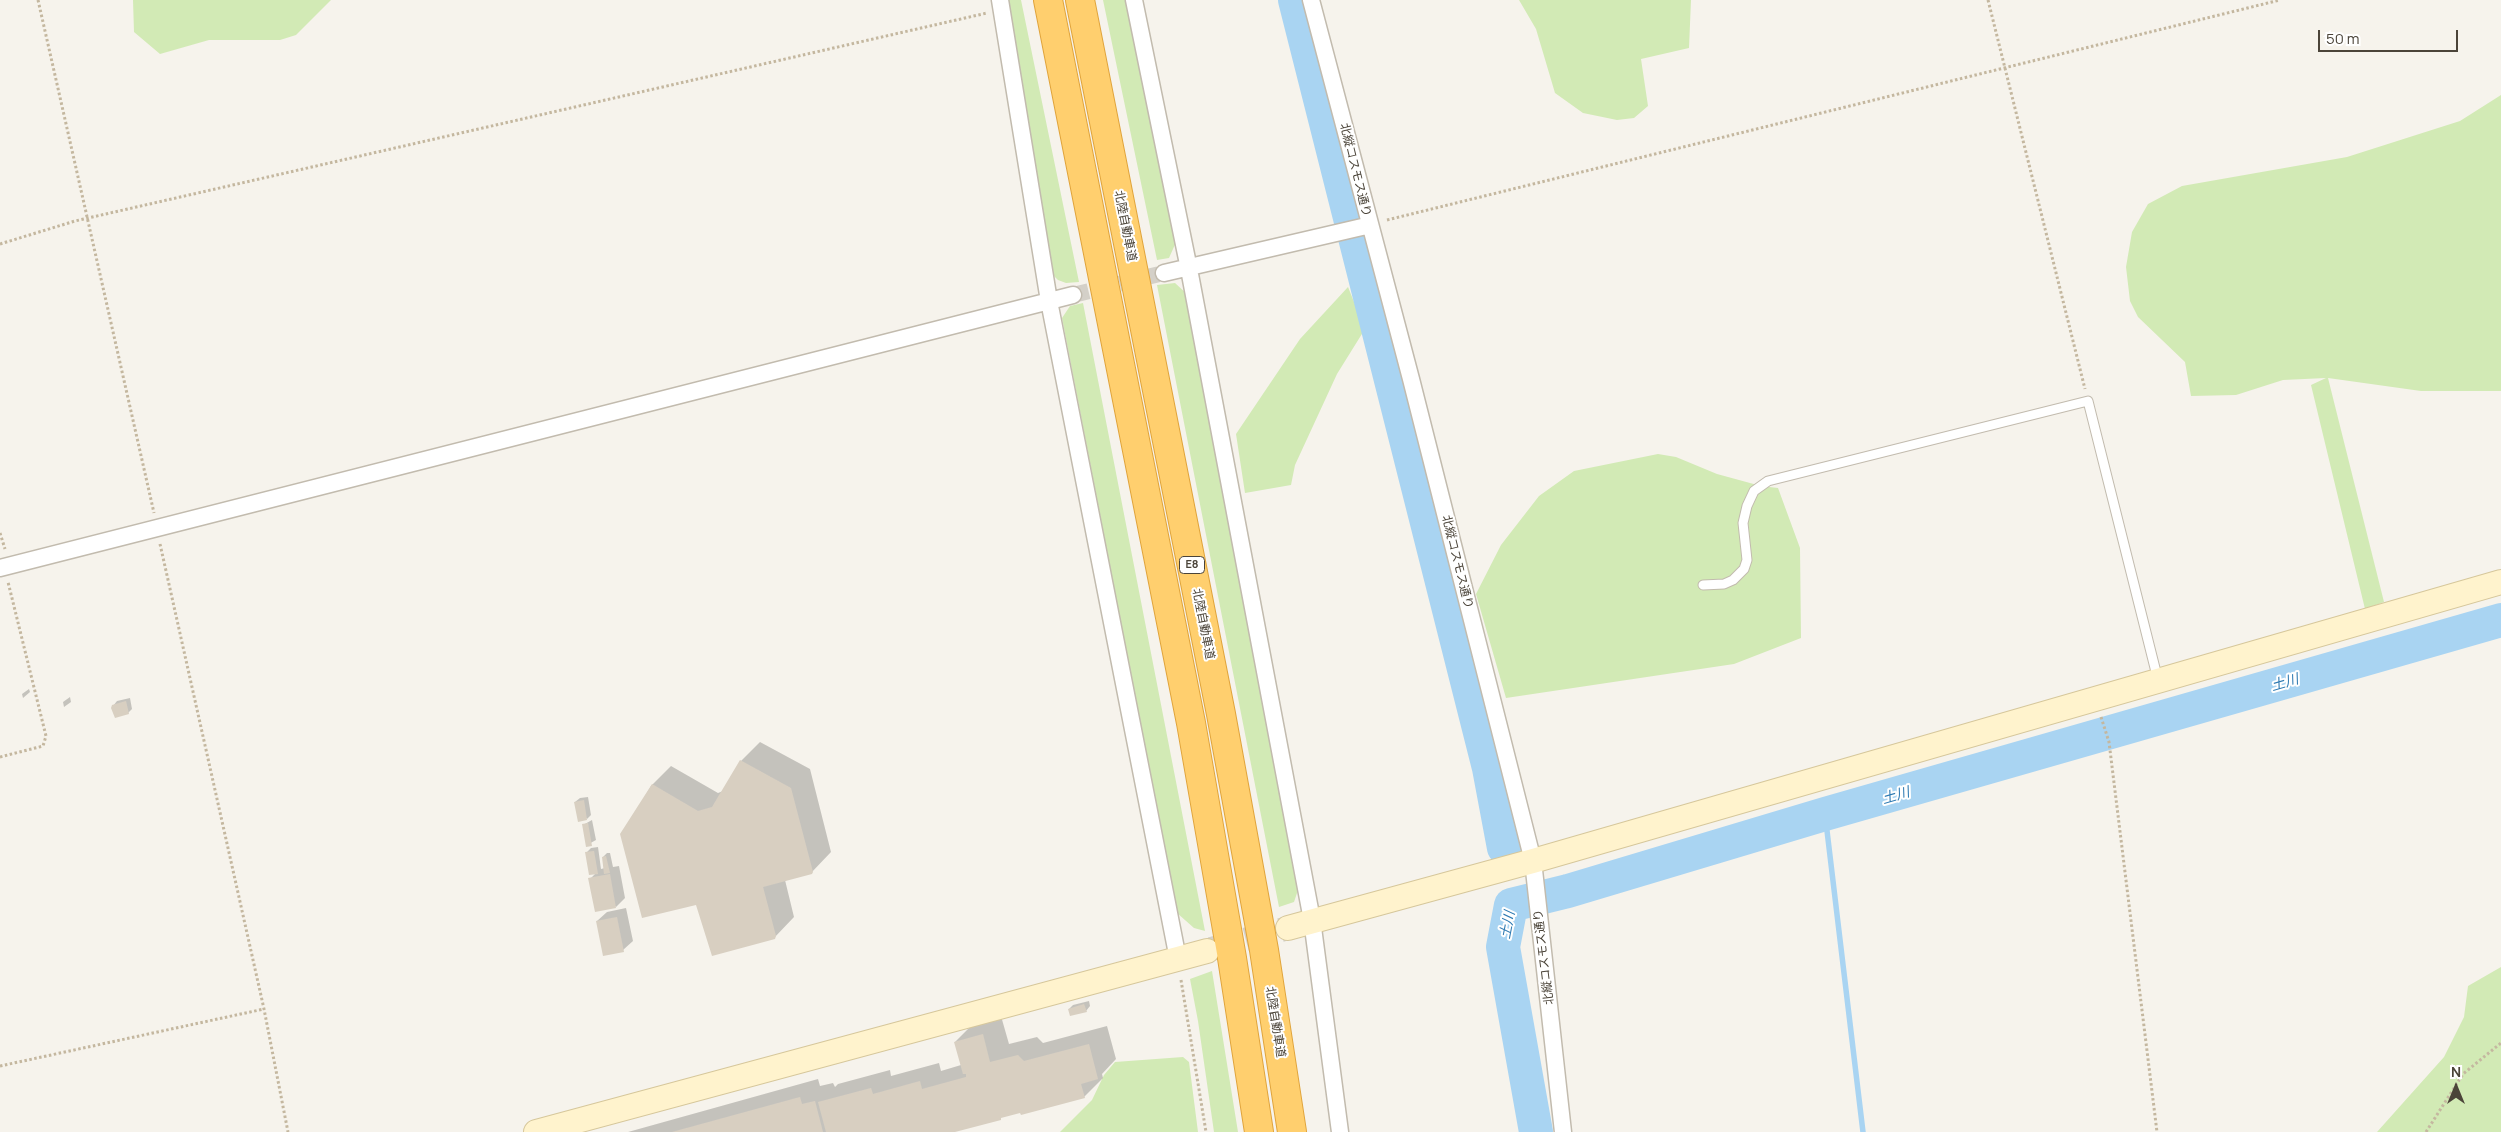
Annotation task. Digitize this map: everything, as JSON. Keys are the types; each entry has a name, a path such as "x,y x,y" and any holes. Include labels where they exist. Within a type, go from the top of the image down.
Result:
{"highway":[{"name":"E8","path":"1048,0 1190,723 1232,958 1259,1132"},
{"name":"北陸自動車道","path":"1080,0 1221,714 1264,950 1292,1132"}],"street":[{"path":"1134,0 1189,269 1312,920 1340,1132"},
{"name":"北縦コスモス通り","path":"1311,0 1359,228 1411,379 1533,866 1564,1132"},
{"path":"1001,5 1049,301 1178,959"},
{"path":"1164,273 1189,269 1359,228"},
{"path":"2,567 1073,295"},
{"path":"1288,928 1312,920 1533,866 2158,680 2501,582"},
{"path":"536,1132 1207,951"}],"lane":[{"path":"1702,585 1724,584 1733,580 1744,569 1747,560 1744,523 1747,506 1754,491 1768,481 2088,401 2158,680"}],"path":[{"path":"38,0 264,1009 288,1132"},
{"path":"1988,0 2088,401"},
{"path":"1359,228 2280,0"},
{"path":"0,244 75,220 87,219 1001,5"},
{"path":"0,757 43,746 46,736 2,567"},
{"path":"2099,708 2109,742 2157,1132"},
{"path":"1178,959 1206,1132"},
{"path":"0,1066 264,1009"},
{"path":"2426,1132 2463,1074 2501,1043"}],"green space":[{"path":"133,0 331,0 296,35 280,40 209,40 160,54 134,32"},
{"path":"994,0 1021,0 1079,282 1066,283 1058,280 1051,273"},
{"path":"1103,0 1126,0 1177,240 1169,258 1157,260"},
{"path":"1519,0 1691,0 1689,48 1641,59 1648,106 1634,118 1617,120 1583,113 1555,93 1536,29"},
{"path":"2501,95 2501,391 2421,391 2328,378 2384,602 2365,609 2311,385 2326,378 2283,380 2236,395 2191,396 2185,362 2138,317 2130,301 2126,267 2132,232 2148,204 2182,186 2347,157 2460,121"},
{"path":"1175,283 1188,295 1301,881 1294,902 1279,907 1157,285"},
{"path":"1348,287 1365,329 1337,374 1295,465 1291,485 1245,493 1236,434 1300,339"},
{"path":"1083,303 1205,931 1194,928 1177,913 1062,318 1070,306"},
{"path":"1658,454 1676,457 1717,474 1761,486 1778,488 1800,548 1801,638 1734,664 1506,698 1476,594 1501,545 1539,496 1574,471"},
{"path":"2501,967 2501,1132 2377,1132 2444,1057 2464,1017 2468,986"},
{"path":"1212,971 1238,1132 1214,1132 1190,979"},
{"path":"1183,1057 1189,1062 1198,1132 1060,1132 1092,1100 1104,1075 1115,1062"}],"building":[{"path":"126,701 129,714 115,718 111,708 112,705"},
{"path":"740,760 791,788 813,872 812,874 763,887 776,936 775,939 712,956 696,905 642,918 620,834 652,784 698,811 712,807"},
{"path":"584,800 587,820 578,822 574,802"},
{"path":"588,823 592,846 586,847 582,824"},
{"path":"594,851 598,874 589,875 585,852"},
{"path":"606,856 610,873 604,874 602,857"},
{"path":"610,874 616,908 595,912 588,878"},
{"path":"617,917 624,952 603,956 596,921"},
{"path":"1084,1004 1087,1012 1070,1016 1068,1009"},
{"path":"983,1034 990,1062 1018,1055 1024,1061 1089,1044 1098,1079 1081,1084 1085,1098 1021,1115 1020,1113 955,1132 826,1132 818,1102 871,1088 873,1094 920,1081 922,1089 966,1077 966,1074 963,1074 954,1042"},
{"path":"800,1097 802,1104 815,1101 823,1132 672,1132"}],"waterway":[{"path":"1295,0 1489,768 1504,848"},
{"name":"土川","path":"1536,1132 1503,947 1511,905 1568,891 1825,814 2501,620"},
{"path":"1825,814 1863,1132"}],"tunnel":[{"path":"1073,295 1164,273"},
{"path":"1211,949 1288,928"}]}
